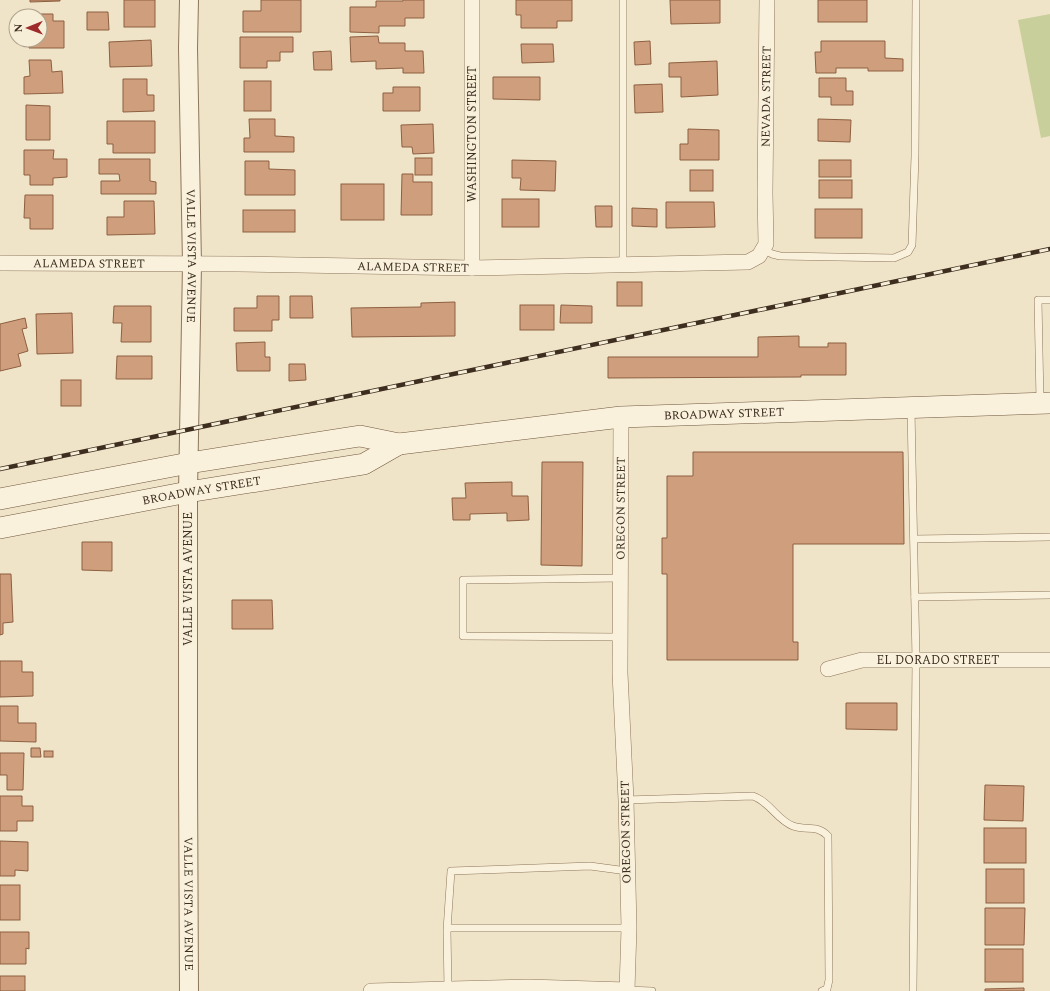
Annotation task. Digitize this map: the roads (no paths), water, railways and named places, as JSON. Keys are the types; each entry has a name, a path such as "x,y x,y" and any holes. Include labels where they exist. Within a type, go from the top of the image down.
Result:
{"main road":[{"name":"BROADWAY STREET","path":"0,499 189,463 360,436 399,444 622,417 1045,404"},
{"name":"BROADWAY STREET","path":"0,528 188,492 364,464 399,444"}],"street":[{"name":"VALLE VISTA AVENUE","path":"188,0 192,264 188,492 189,991"},
{"name":"WASHINGTON STREET","path":"472,0 472,268"},
{"name":"NEVADA STREET","path":"763,249 766,244 765,193 767,0"},
{"name":"ALAMEDA STREET","path":"0,263 472,268 623,264 738,264 753,260 759,256 763,249"},
{"name":"OREGON STREET","path":"622,417 620,673 626,800 629,928 627,990"},
{"name":"EL DORADO STREET","path":"828,669 862,660 1050,660"},
{"path":"371,991 448,989 627,990"}],"lane":[{"path":"623,0 623,264"},
{"path":"763,249 780,256 894,258 908,252 912,246 915,156 916,0"},
{"path":"1045,404 1038,300 1050,300"},
{"path":"911,408 916,660 913,991"},
{"path":"914,539 1050,536"},
{"path":"620,578 463,580 463,636 620,637"},
{"path":"915,597 1050,595"},
{"path":"626,800 753,796 761,799 785,822 793,826 802,828 816,828 823,831 828,836 829,980 827,989 822,991"},
{"path":"448,989 448,928 451,871 590,866 627,871"},
{"path":"448,928 629,928"},
{"path":"627,990 652,991"}],"railway":[{"path":"0,469 1050,249"}]}
